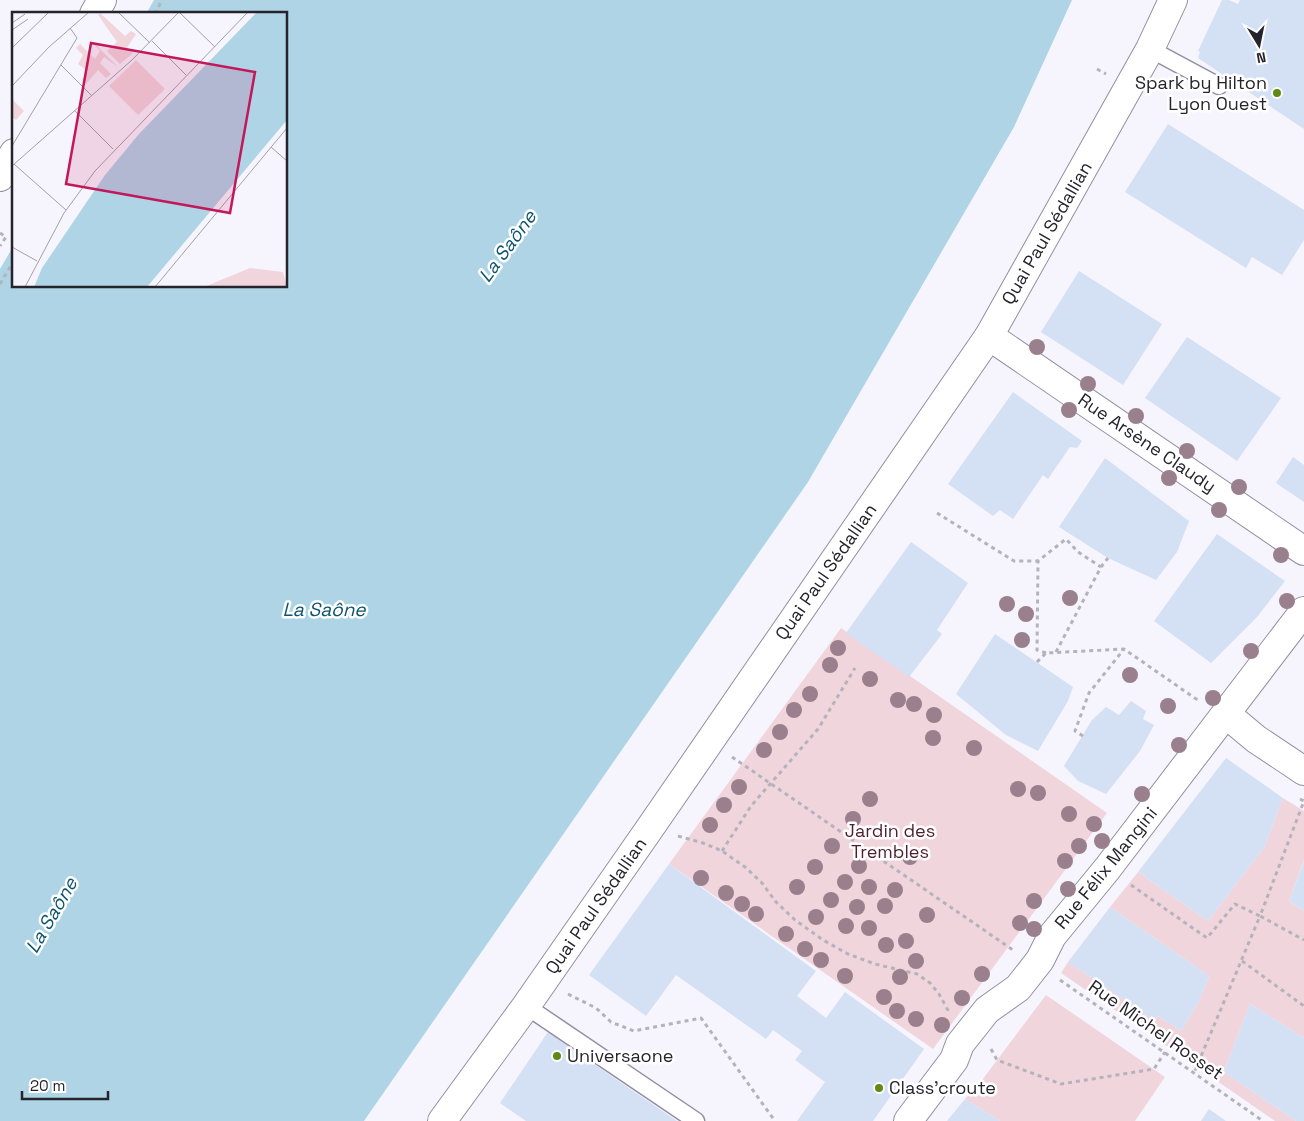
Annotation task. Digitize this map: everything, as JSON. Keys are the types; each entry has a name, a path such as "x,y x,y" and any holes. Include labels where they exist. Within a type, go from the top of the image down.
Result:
{"main road":[{"path":"95,12 102,0"},
{"name":"Quai Paul Sédallian","path":"442,1121 526,1006 710,742 989,336 1150,49 1173,0"},
{"path":"0,177 12,156"},
{"name":"Rue Arsène Claudy","path":"989,336 1304,551"},
{"name":"Rue Félix Mangini","path":"908,1121 954,1060 960,1044 973,1027 987,1010 1018,988 1040,960 1052,936 1107,869 1304,612"},
{"path":"1226,714 1256,738 1300,783"}],"lane":[{"path":"1150,49 1219,86"},
{"path":"526,1006 696,1121"}],"path":[{"path":"156,12 162,0"},
{"path":"0,233 6,237 0,246"},
{"path":"0,284 12,263"},
{"path":"937,513 1014,561 1038,562 1066,539 1078,552 1101,567"},
{"path":"1056,652 1101,567 1108,558"},
{"path":"1038,562 1038,650 1046,653 1124,649 1199,701"},
{"path":"1082,736 1075,731 1089,693 1124,649"},
{"path":"1037,662 1046,653"},
{"path":"722,851 751,806 818,730 855,668"},
{"path":"710,742 1012,950 1020,966 1029,974"},
{"path":"1194,1073 1242,961 1304,801 1300,783"},
{"path":"650,828 703,843 722,851 745,867 762,883 776,902 795,920 823,940 848,954 875,964 917,974 930,983 939,994 948,1012 956,1019 964,1020 982,1035 997,1060 1061,1084 1154,1068 1165,1052"},
{"path":"1107,869 1207,938 1235,904 1304,940"},
{"path":"1242,961 1304,1006"},
{"name":"Rue Michel Rosset","path":"1029,974 1038,981 1059,979 1263,1121"},
{"path":"545,978 572,997 596,1008 611,1022 634,1031 701,1018 775,1121"}],"green space":[{"name":"Jardin des Trembles","path":"841,628 1107,813 933,1049 669,864"},
{"path":"1283,798 1304,811 1304,860 1289,901 1304,911 1304,1038 1250,1004 1224,1072 1296,1121 1275,1121 1061,973 1068,962 1154,1020 1158,1016 1181,1031 1199,1001 1209,976 1110,907 1138,872 1208,921 1265,846"},
{"path":"1046,995 1165,1077 1135,1121 1000,1121 965,1099 982,1080"}],"water":[{"name":"La Saône","path":"154,0 1072,0 1014,127 808,482 364,1121 0,1121 0,269 12,248 12,288 288,288 288,12 147,12"}],"building":[{"name":"Spark by Hilton Lyon Ouest","path":"1222,0 1229,0 1238,4 1240,0 1304,0 1304,129 1198,58 1200,52 1198,51"},
{"path":"1168,124 1304,210 1304,240 1282,275 1252,257 1246,268 1125,192"},
{"path":"1079,271 1162,324 1123,385 1041,332"},
{"path":"1187,337 1281,398 1237,461 1145,398"},
{"path":"1013,392 1082,441 1077,448 1070,447 1048,479 1043,475 1013,519 1000,510 993,516 948,484"},
{"path":"1293,457 1304,465 1304,502 1276,483"},
{"path":"1105,458 1189,521 1177,552 1156,580 1108,558 1059,527"},
{"path":"1217,534 1285,581 1257,617 1211,663 1154,621"},
{"path":"911,542 968,583 937,630 942,634 909,677 846,633"},
{"path":"995,634 1073,687 1068,701 1038,751 1006,735 956,694"},
{"path":"1131,701 1146,711 1143,719 1154,725 1140,751 1106,794 1078,781 1064,766 1092,720 1106,707 1119,715"},
{"path":"1226,758 1283,798 1265,846 1208,921 1138,872"},
{"path":"1304,861 1304,911 1289,901"},
{"path":"669,864 816,971 797,996 826,1018 845,992 924,1049 873,1121 797,1121 825,1082 795,1060 802,1051 773,1030 766,1039 676,975 646,1016 589,975"},
{"path":"1110,907 1209,976 1199,1001 1181,1031 1158,1016 1154,1020 1068,962"},
{"path":"1250,1004 1304,1038 1304,1121 1296,1121 1224,1072"},
{"name":"Universaone","path":"548,1032 677,1121 526,1121 500,1103"},
{"path":"965,1099 1000,1121 947,1121"},
{"path":"1209,1109 1226,1121 1201,1121"}],"place":[{"name":"Spark by Hilton Lyon Ouest","path":"1277,93"},
{"name":"Universaone","path":"557,1056"},
{"name":"Class'croute","path":"879,1088"}]}
